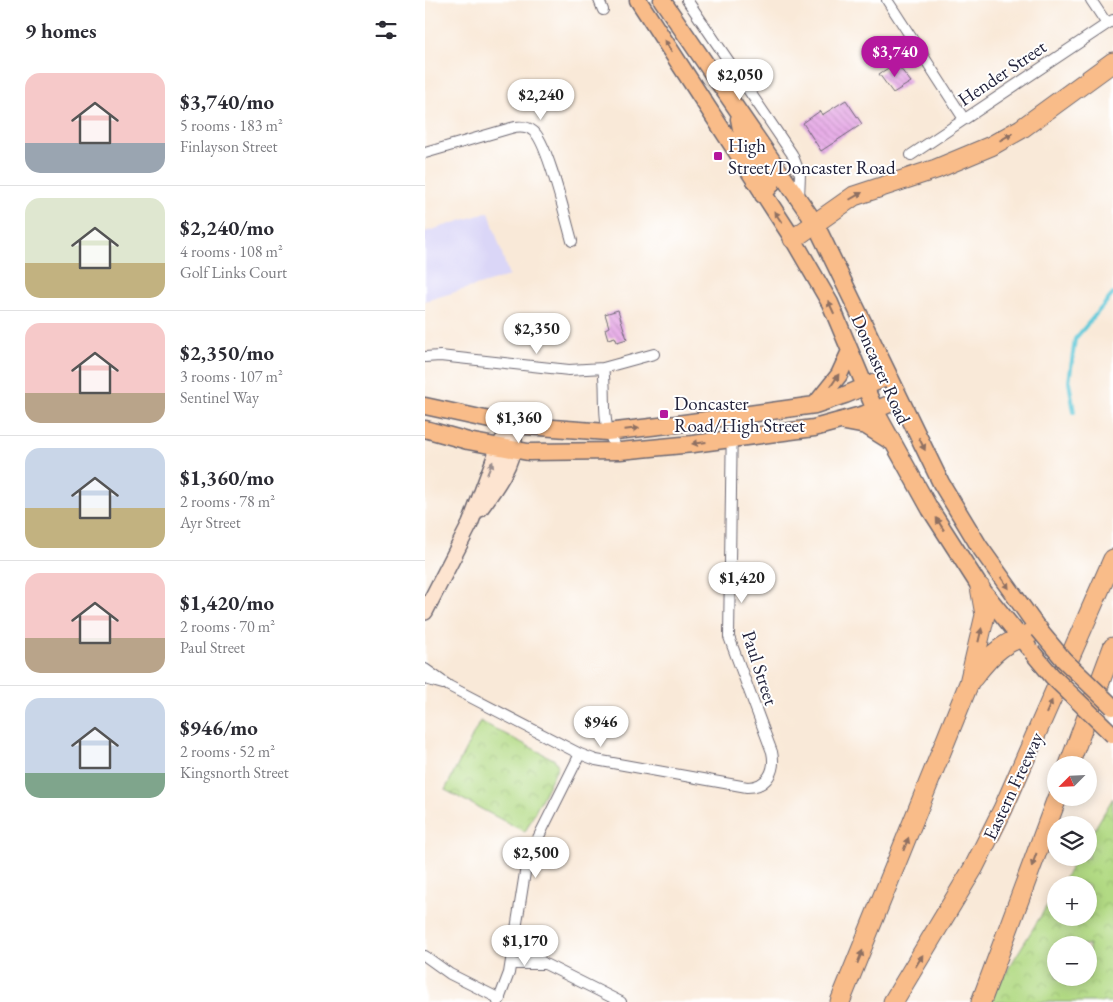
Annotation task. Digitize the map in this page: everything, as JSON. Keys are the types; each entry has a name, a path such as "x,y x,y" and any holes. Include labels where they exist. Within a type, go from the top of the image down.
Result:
{"highway":[{"path":"793,239 854,196 936,169 991,146 1021,129 1113,62"},
{"name":"Eastern Freeway","path":"893,1002 974,867 1003,809 1113,559"},
{"path":"840,1002 881,907 969,682 985,615 980,587"},
{"path":"969,682 990,655 1010,641 1039,630"},
{"path":"1072,756 1113,647"},
{"path":"981,1002 1054,806"}],"main road":[{"name":"Doncaster Road","path":"639,0 793,239 830,303 875,410 892,442 930,508 980,587 1052,676 1113,735"},
{"name":"Doncaster Road","path":"662,0 737,112 815,223 899,400 941,483 979,546 1039,630 1064,660 1113,707"},
{"path":"737,112 744,144 771,185 763,195"},
{"path":"815,405 839,375 851,352"},
{"path":"425,406 513,425 607,432 815,405 888,377"},
{"path":"425,430 506,448 556,453 620,451 814,428 841,422 899,400"},
{"path":"841,422 866,426 892,442"}],"street":[{"path":"687,0 792,154 800,174 799,200"},
{"path":"887,0 964,119"},
{"path":"1091,0 1110,22"},
{"name":"Hender Street","path":"911,155 1110,22"},
{"path":"425,153 511,128 523,127 533,131 543,146 572,240"},
{"path":"425,357 441,356 569,370 603,368 654,354"},
{"path":"603,368 607,432 612,443 620,451"},
{"name":"Paul Street","path":"580,754 613,763 747,787 762,784 769,776 773,765 771,752 729,637 732,417"},
{"path":"426,611 506,448 513,425"},
{"path":"425,669 449,686 580,754 527,860 511,964 499,1001 450,974 425,956"},
{"path":"425,678 449,686"},
{"path":"513,952 533,956 545,964 621,1002"},
{"path":"511,964 545,964"}],"shaded area":[{"path":"489,212 509,276 425,301 425,232"}],"green space":[{"path":"480,721 555,760 558,766 525,832 445,790"},
{"path":"1113,798 1113,1002 988,1002 1047,906 1047,926 1097,926 1097,876 1066,876 1072,866 1097,866 1097,825"}],"building":[{"path":"896,63 911,82 893,93 879,74"},
{"path":"846,100 862,124 821,151 803,123 820,111 822,115"},
{"path":"618,310 627,339 617,342 615,337 608,339 605,329 609,327 605,314"}],"waterway":[{"path":"1074,412 1069,382 1075,339 1113,294"}],"place":[{"name":"High Street/Doncaster Road","path":"718,156"},
{"name":"Doncaster Road/High Street","path":"664,414"}]}
